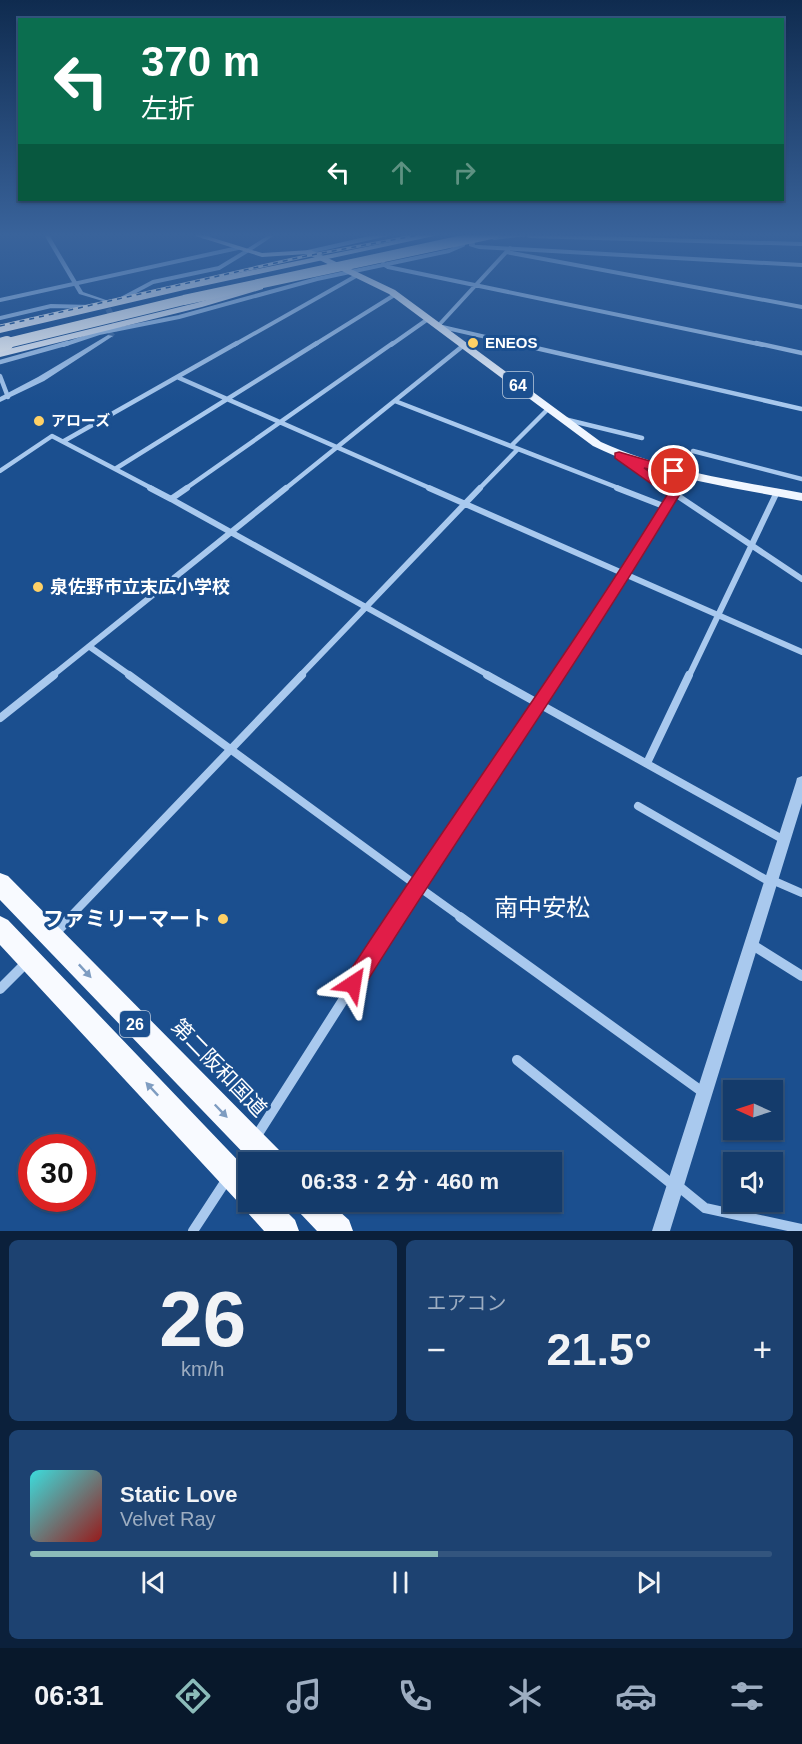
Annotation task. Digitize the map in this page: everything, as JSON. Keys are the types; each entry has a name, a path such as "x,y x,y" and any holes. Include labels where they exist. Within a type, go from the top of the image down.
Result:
{"highway":[{"path":"1,342 196,290"},
{"path":"1,342 234,290"},
{"path":"1,342 239,290"},
{"name":"第二阪和国道","path":"0,884 261,1152"},
{"name":"26","path":"0,928 238,1181"},
{"path":"266,1212 284,1231"},
{"path":"319,1212 338,1231"}],"main road":[{"name":"64","path":"388,290 597,444 619,456 653,467 802,497"}],"street":[{"path":"0,300 45,290"},
{"path":"80,290 84,296 104,301"},
{"path":"0,318 51,306 86,308 116,301 138,290"},
{"path":"244,300 274,290"},
{"path":"0,362 99,333 179,317 279,290"},
{"path":"64,441 177,377 318,290"},
{"path":"171,499 280,422 433,322 468,290"},
{"path":"500,290 802,353"},
{"path":"717,290 802,307"},
{"path":"115,469 396,294"},
{"path":"433,322 802,409"},
{"path":"0,376 4,399 110,336"},
{"path":"0,718 464,345"},
{"path":"177,377 802,652"},
{"path":"395,400 666,507"},
{"path":"511,446 549,408"},
{"path":"563,418 642,438"},
{"path":"0,471 52,436 64,441 784,840"},
{"path":"52,936 518,449"},
{"path":"693,451 802,479"},
{"path":"619,456 802,579"},
{"path":"647,763 777,492"},
{"path":"252,1143 416,885 625,574 674,494"},
{"path":"90,647 704,1093"},
{"path":"661,1231 802,782"},
{"path":"638,806 771,881 802,893"},
{"path":"751,944 802,976"},
{"path":"0,989 29,959"},
{"path":"517,1060 705,1208 802,1229"},
{"path":"193,1231 231,1174"}],"tunnel":[{"path":"104,301 117,326 110,336"}],"railway":[{"path":"0,326 155,290"}],"place":[{"name":"ENEOS","path":"473,343"},
{"name":"アローズ","path":"39,421"},
{"name":"泉佐野市立末広小学校","path":"38,587"},
{"name":"ファミリーマート","path":"223,919"}],"district":[{"name":"南中安松","path":"542,908"}],"route":[{"path":"353,984 416,885 625,574 674,494 619,456 641,464 674,471"}]}
